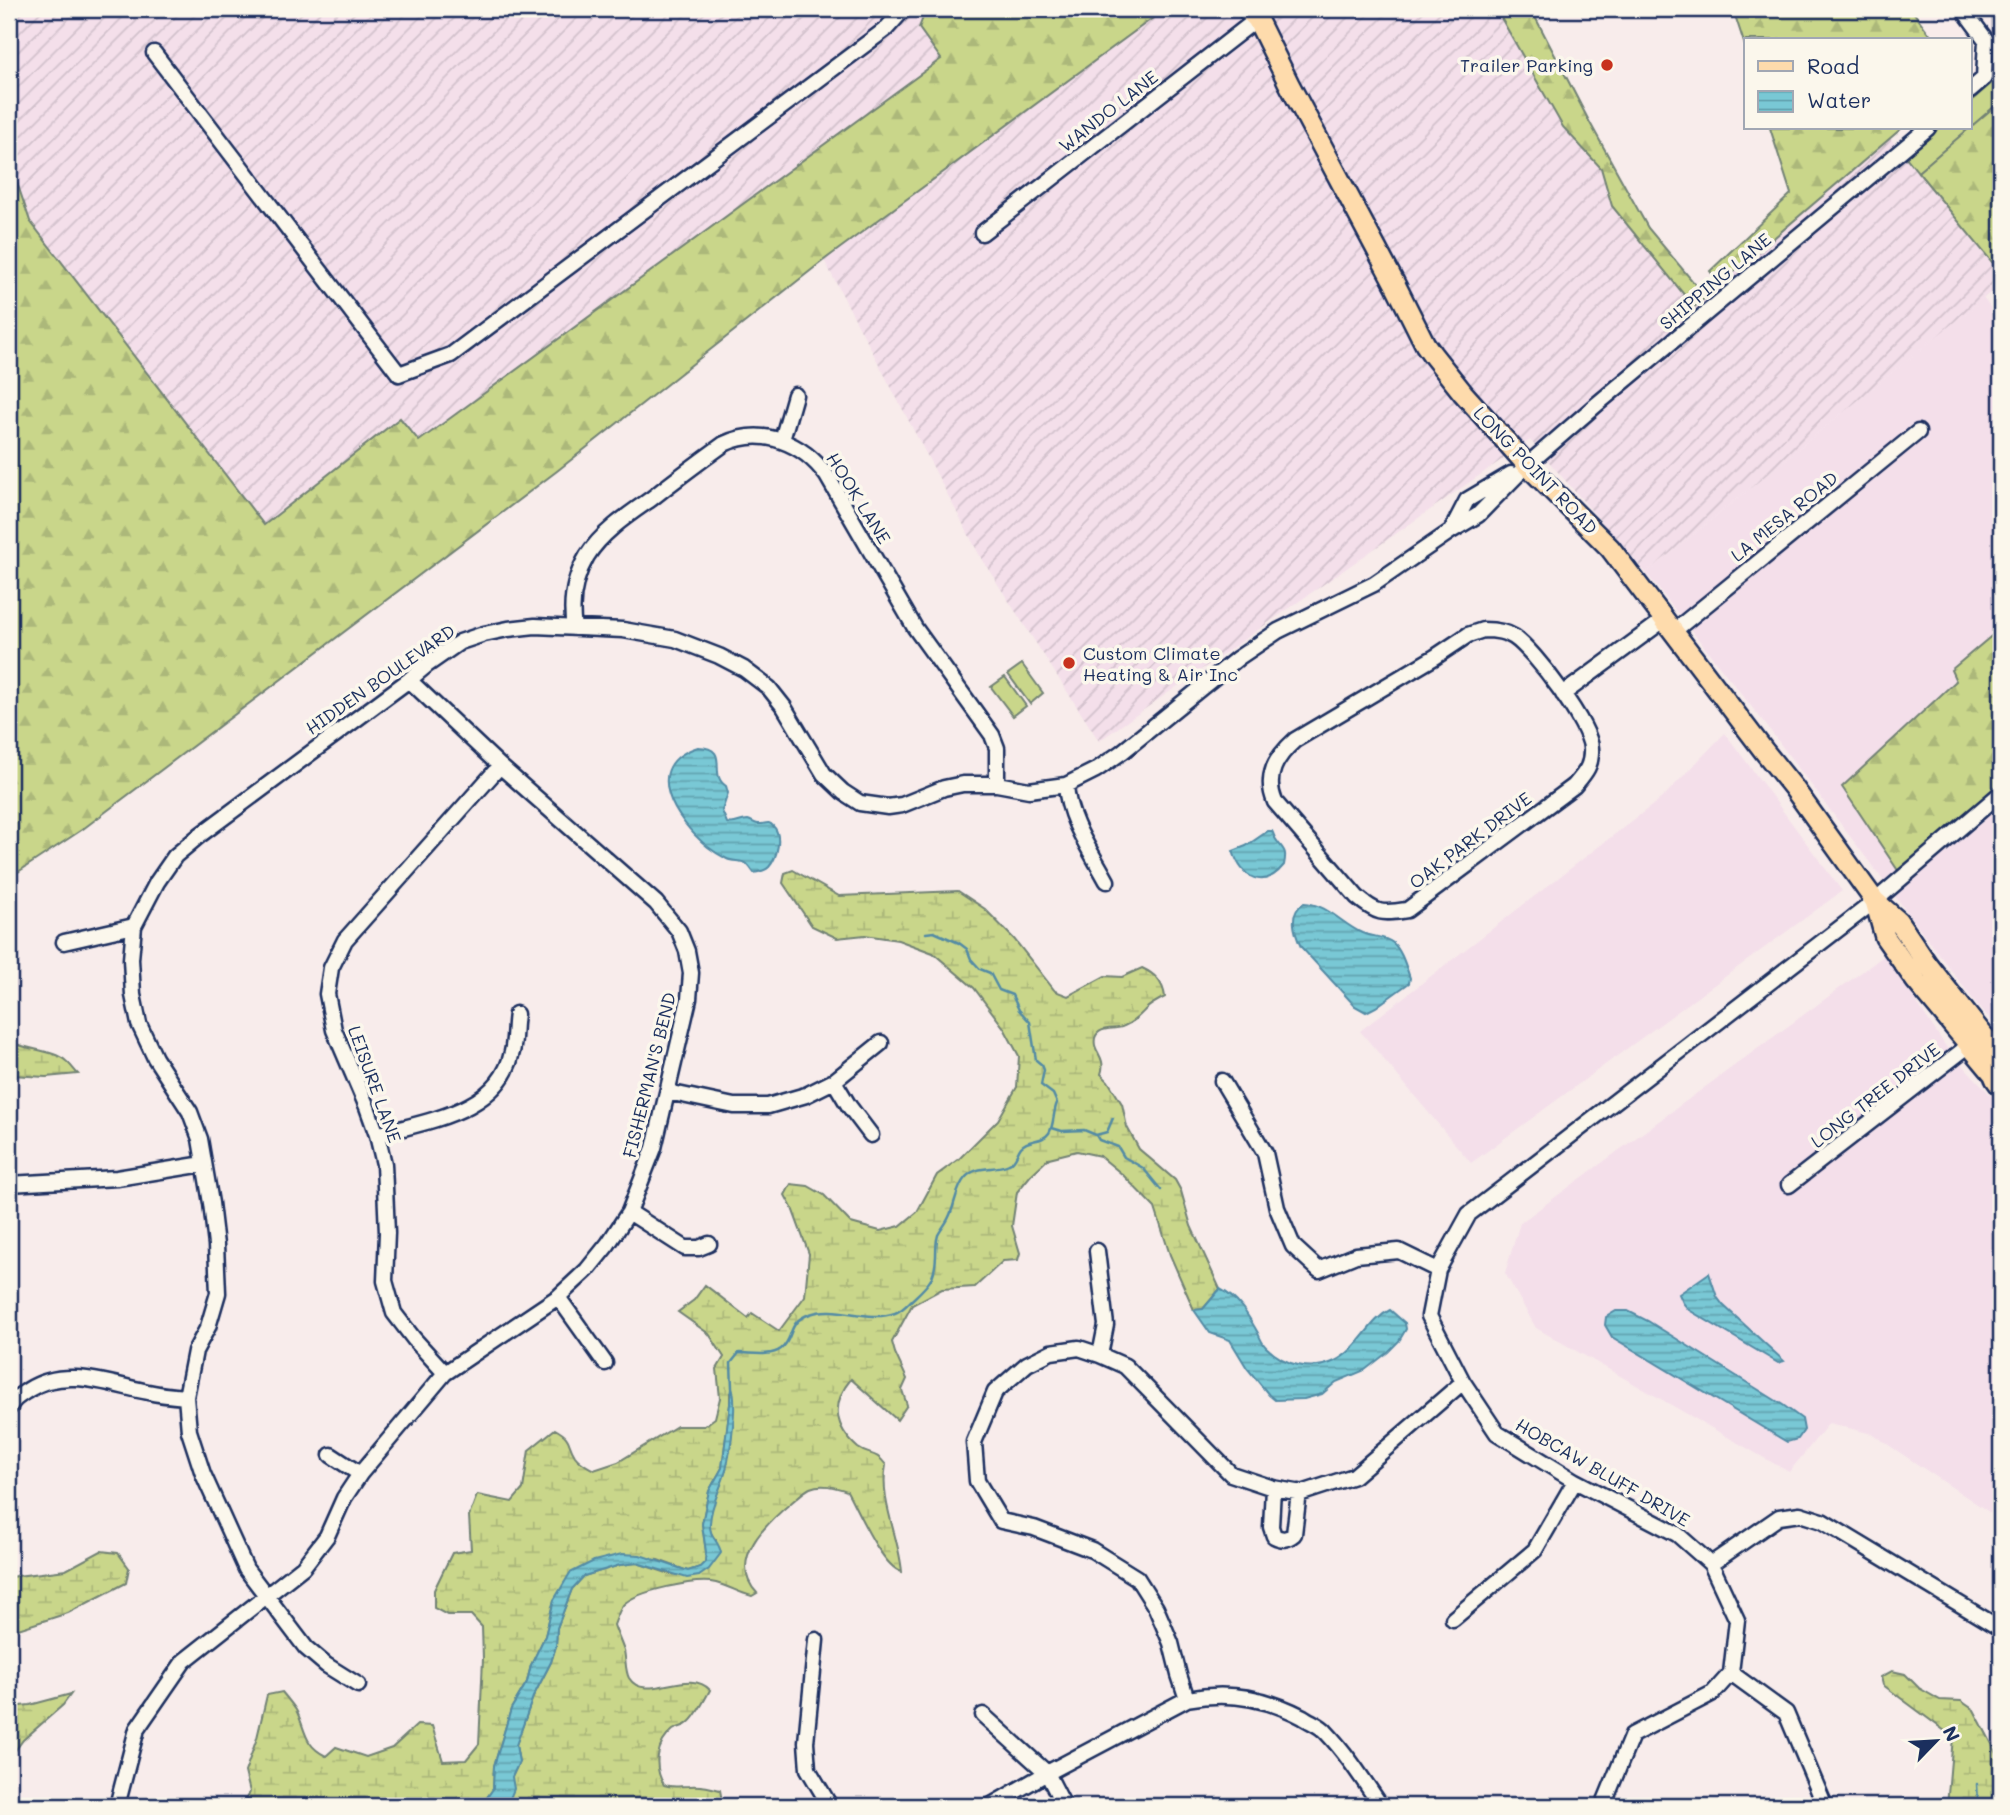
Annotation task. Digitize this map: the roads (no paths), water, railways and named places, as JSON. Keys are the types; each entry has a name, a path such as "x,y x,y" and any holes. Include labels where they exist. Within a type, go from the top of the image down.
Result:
{"main road":[{"name":"LONG POINT ROAD","path":"1252,14 1425,344 1463,393 1527,465 1610,548 1793,787 1875,901 1885,937 1916,981 1976,1040 2001,1054"},
{"name":"LONG POINT ROAD","path":"1976,1040 2000,1082"}],"street":[{"path":"154,52 399,374 451,355 876,37 904,9"},
{"path":"1963,9 1986,40 1983,78 1972,88"},
{"name":"WANDO LANE","path":"982,233 1252,14"},
{"name":"SHIPPING LANE","path":"1527,465 1926,130"},
{"path":"782,440 795,395"},
{"name":"LA MESA ROAD","path":"1563,694 1669,625 1918,432"},
{"name":"HOOK LANE","path":"574,628 571,610 573,591 580,572 591,551 611,529 724,444 752,438 782,440 802,450 817,462 827,476 915,628 992,735 997,748 997,784"},
{"name":"HIDDEN BOULEVARD","path":"358,1685 306,1648 246,1569 202,1474 189,1431 186,1397 195,1351 208,1327 218,1293 216,1245 200,1139 190,1112 155,1058 139,1024 133,995 131,960 134,926 157,882 175,856 211,826 460,642 484,634 535,626 624,630 675,639 744,669 769,688 784,707 824,774 860,803 888,807 902,805 944,788 963,784 997,784 1029,790 1066,785 1096,770 1122,752 1238,658 1278,631 1374,584 1451,531 1467,500 1527,465"},
{"name":"OAK PARK DRIVE","path":"1483,630 1500,630 1515,637 1528,649 1563,694 1584,724 1589,739 1591,746 1588,770 1574,786 1407,910 1389,913 1371,909 1342,880 1272,796 1270,783 1273,766 1282,751 1295,740 1468,635 1483,630"},
{"name":"FISHERMAN'S BEND","path":"117,1806 137,1729 184,1661 303,1567 327,1536 344,1498 360,1474 446,1373 558,1297 587,1270 629,1212 654,1148 689,999 691,973 679,930 656,903 500,766 409,680"},
{"name":"LEISURE LANE","path":"446,1373 394,1313 385,1281 387,1233 384,1164 377,1135 334,1030 327,994 331,968 345,940 500,766"},
{"path":"1066,785 1072,816 1107,881"},
{"name":"HOBCAW BLUFF DRIVE","path":"1731,1673 1737,1620 1711,1564 1677,1534 1575,1481 1497,1433 1462,1382 1429,1316 1437,1270 1469,1214 1875,901 2001,793"},
{"path":"64,942 134,926"},
{"path":"377,1135 450,1115 484,1097 500,1079 512,1054 516,1014"},
{"name":"LONG TREE DRIVE","path":"1790,1185 1976,1040"},
{"path":"668,1092 734,1106 768,1106 806,1095 834,1082 881,1043"},
{"path":"1222,1081 1265,1153 1277,1208 1293,1246 1319,1270 1356,1255 1399,1251 1437,1270"},
{"path":"834,1082 871,1135"},
{"path":"9,1184 117,1178 204,1164"},
{"path":"629,1212 685,1248 699,1248 709,1244"},
{"path":"1097,1251 1106,1325 1100,1355"},
{"path":"558,1297 605,1363"},
{"path":"1187,1699 1171,1643 1156,1608 1137,1578 1092,1550 1034,1528 1002,1521 977,1481 974,1442 995,1391 1027,1364 1051,1352 1079,1348 1125,1366 1231,1474 1273,1488 1299,1492 1354,1476 1462,1382"},
{"path":"9,1408 13,1400 48,1379 73,1377 113,1383 149,1393 186,1397"},
{"path":"331,1455 360,1474"},
{"path":"1453,1619 1535,1550 1575,1481"},
{"path":"1273,1488 1271,1527 1273,1536 1281,1540 1294,1534 1299,1492"},
{"path":"1711,1564 1780,1517 1800,1514 1822,1521 2001,1629"},
{"path":"816,1640 806,1742 808,1769 830,1806"},
{"path":"1603,1806 1632,1735 1713,1693 1731,1673 1786,1713 1825,1806"},
{"path":"990,1806 1187,1699 1204,1696 1263,1700 1289,1709 1324,1729 1381,1806"},
{"path":"984,1714 1047,1773 1064,1806"}],"water":[{"path":"698,747 708,748 717,757 718,775 728,793 722,811 727,823 748,820 757,824 770,823 776,830 776,852 772,863 766,869 754,873 745,863 729,860 715,852 696,836 675,809 667,780 670,767 680,756"},
{"path":"1272,831 1284,851 1284,865 1268,878 1254,878 1242,868 1233,851 1246,846"},
{"path":"1304,903 1320,907 1362,933 1393,943 1403,959 1410,978 1409,983 1366,1012 1355,1006 1301,947 1294,917"},
{"path":"1709,1273 1717,1297 1723,1305 1784,1361 1778,1363 1689,1310 1683,1303 1679,1294"},
{"path":"1220,1289 1242,1308 1273,1354 1299,1365 1317,1366 1344,1356 1376,1321 1390,1310 1405,1323 1406,1329 1388,1352 1365,1370 1336,1382 1322,1394 1304,1399 1275,1400 1247,1368 1230,1340 1210,1333 1194,1310 1203,1309"},
{"path":"1616,1311 1628,1311 1648,1321 1783,1405 1802,1419 1804,1430 1798,1439 1787,1442 1612,1337 1605,1325 1606,1317"},
{"path":"732,1388 734,1416 729,1453 710,1523 711,1532 721,1553 709,1569 699,1576 687,1578 637,1563 620,1565 584,1576 572,1589 557,1628 556,1646 551,1662 533,1697 516,1745 519,1762 512,1777 514,1789 509,1801 504,1806 481,1806 493,1789 494,1766 511,1709 527,1682 531,1665 545,1636 554,1600 570,1573 594,1561 622,1554 640,1555 688,1571 705,1562 702,1524 709,1491 722,1468"}],"waterway":[{"path":"732,1388 731,1363 739,1353 766,1354 781,1349 802,1317 820,1311 884,1316 903,1308 931,1280 938,1235 949,1217 965,1178 981,1169 1009,1164 1024,1144 1043,1138 1051,1130 1057,1103 1053,1094 1041,1085 1044,1070 1036,1060 1030,1022 1019,1010 1012,995 999,990 990,973 980,969 967,949 934,932 926,933"},
{"path":"1096,1135 1107,1132 1113,1118"},
{"path":"1052,1128 1062,1131 1084,1130 1096,1135 1099,1140 1118,1147 1124,1157 1143,1168 1161,1190"},
{"path":"1975,1806 1978,1801 1977,1784"}],"place":[{"name":"Trailer Parking","path":"1607,65"},
{"name":"Custom Climate Heating & Air Inc","path":"1069,663"}]}
